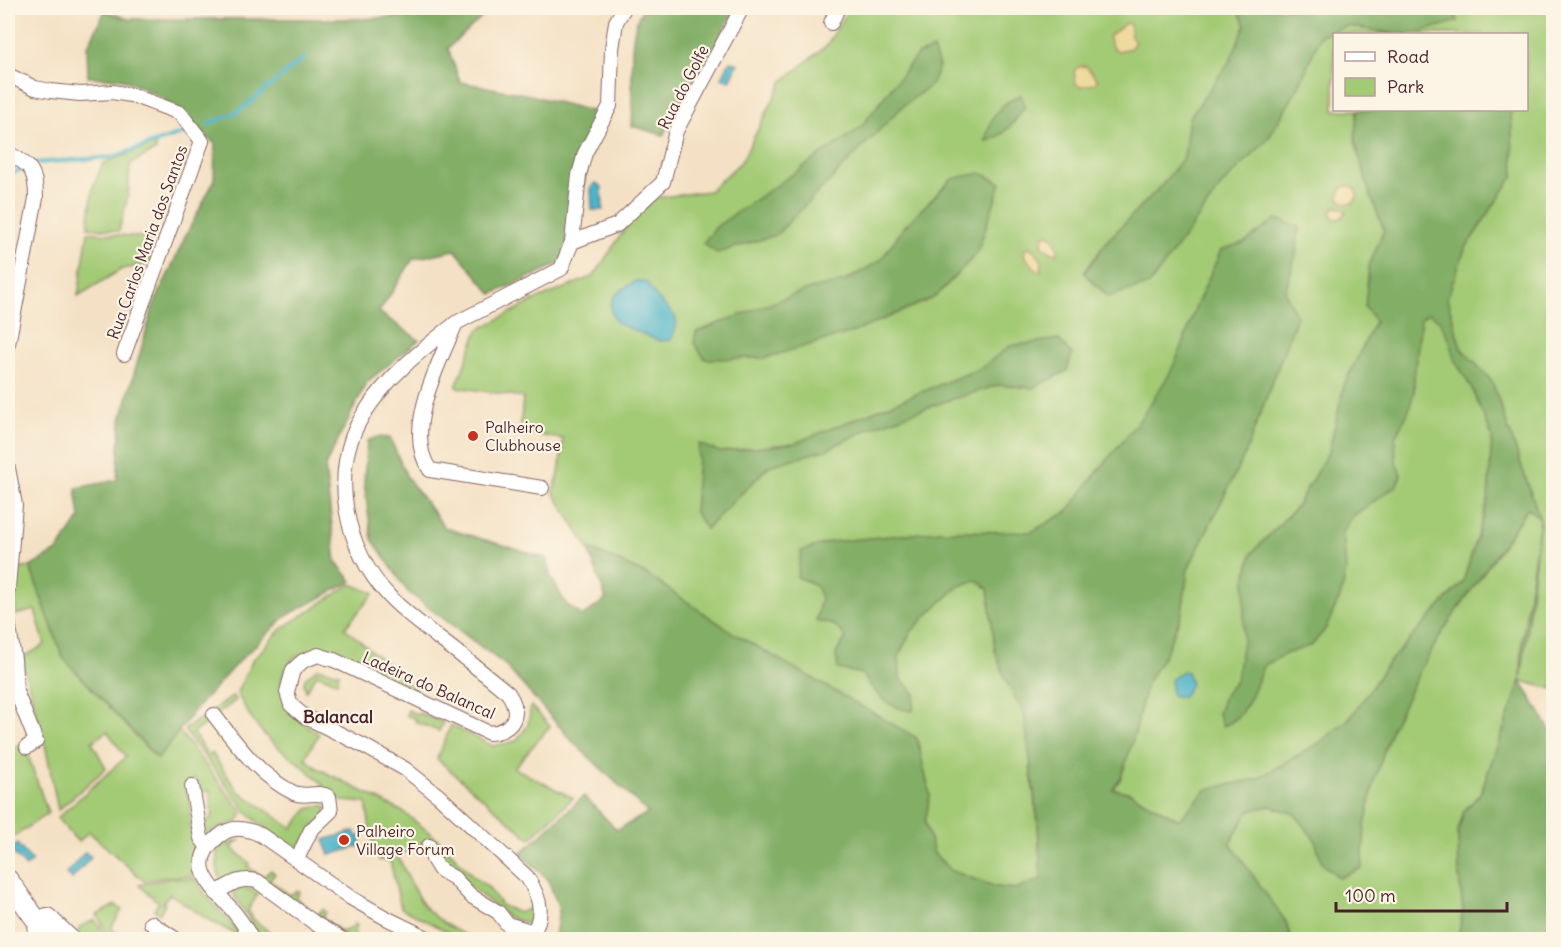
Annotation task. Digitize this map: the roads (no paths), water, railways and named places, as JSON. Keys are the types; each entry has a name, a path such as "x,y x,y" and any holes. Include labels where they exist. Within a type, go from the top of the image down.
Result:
{"main road":[{"path":"8,880 24,900 70,939"},
{"path":"24,900 36,930 53,939"}],"street":[{"path":"542,488 430,470 424,462 420,437 423,408 456,323 561,269 572,242 579,176 585,153 610,106 616,22 624,8"},
{"name":"Rua do Golfe","path":"572,242 617,225 663,182 676,131 742,8"},
{"path":"831,23 838,8"},
{"name":"Rua Carlos Maria dos Santos","path":"8,75 35,88 51,91 80,94 112,92 131,95 180,113 202,141 123,354"},
{"path":"8,153 29,166 36,183 36,198 8,344"},
{"name":"Ladeira do Balancal","path":"456,323 408,361 361,417 348,457 345,496 347,517 361,557 383,589 418,621 508,693 514,702 516,712 512,723 506,729 489,733 334,660 318,656 303,661 293,670 287,692 291,705 304,716 364,746 405,770 440,797 513,863 527,877 539,898 540,911 532,936"},
{"path":"8,468 15,505 8,588"},
{"path":"8,621 16,691 36,741 27,747"},
{"path":"214,715 249,760 266,775 301,796 323,793 329,797 330,811 311,830 297,859"},
{"path":"192,786 201,838 207,846"},
{"path":"252,939 237,915 216,893 202,872 207,846 221,834 234,828 246,828 261,835 351,898 386,918 432,939"},
{"path":"429,846 439,869 454,878 471,896 498,912 507,924 532,936"},
{"path":"216,893 232,883 245,879 257,881 316,924 343,939"},
{"path":"151,922 177,939"}],"water":[{"path":"730,61 738,64 730,81 722,78"},
{"path":"596,183 602,187 603,210 592,210 591,187"},
{"path":"636,281 645,281 657,298 673,313 676,326 671,340 659,341 617,323 612,315 611,303 614,298"},
{"path":"1182,671 1187,672 1191,684 1183,697 1176,697 1171,694 1171,680"},
{"path":"355,831 356,835 361,837 360,846 330,855 324,840"},
{"path":"17,844 32,861 26,867 10,850"},
{"path":"85,852 91,857 72,879 66,874"}],"waterway":[{"path":"208,124 238,112 305,57"},
{"path":"35,163 112,157 184,133"},
{"path":"8,175 23,169"}],"place":[{"name":"Palheiro Clubhouse","path":"473,436"},
{"name":"Palheiro Village Forum","path":"344,840"}],"district":[{"name":"Balancal","path":"338,717"}]}
